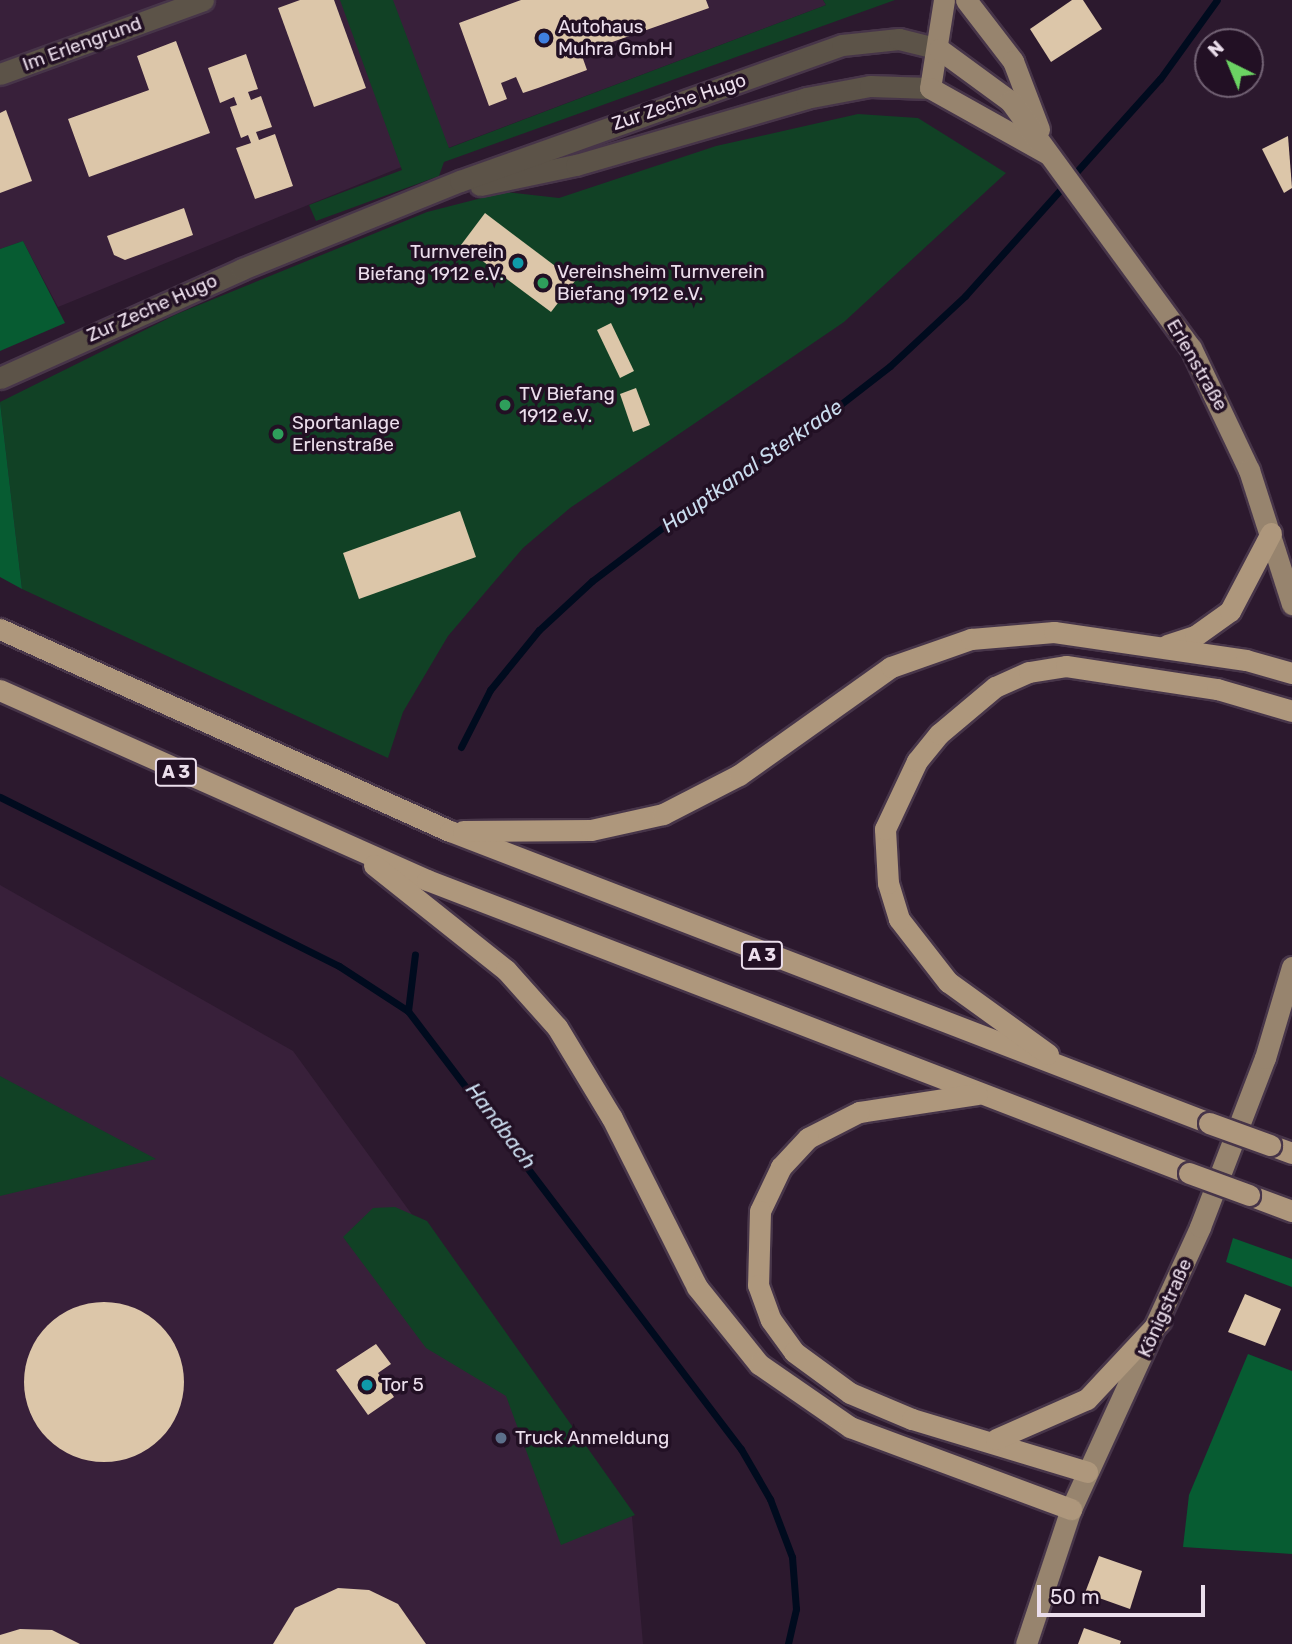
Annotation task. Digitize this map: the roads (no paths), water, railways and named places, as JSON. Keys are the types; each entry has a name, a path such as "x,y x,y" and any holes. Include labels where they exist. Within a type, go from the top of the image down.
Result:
{"highway":[{"path":"1162,646 1195,636 1230,611 1271,533"},
{"name":"A 3","path":"0,629 450,831 1075,1073 1292,1153"},
{"path":"450,831 592,830 663,814 739,775 882,672 971,639 1054,632 1162,646 1292,673"},
{"path":"1075,1073 948,982 899,919 888,883 886,829 917,761 939,734 995,687 1066,666 1217,689 1292,711"},
{"name":"A 3","path":"0,690 353,849 979,1093 1292,1211"},
{"path":"353,849 482,949 545,1011 594,1085 697,1287 759,1364 850,1427 1071,1509"},
{"path":"979,1093 859,1112 808,1138 781,1167 764,1200 754,1254 771,1320 811,1368 885,1409 996,1439 1087,1472"},
{"path":"996,1439 1059,1417 1087,1399 1161,1320"}],"main road":[{"path":"930,88 939,48 944,0"},
{"name":"Erlenstraße","path":"966,0 1013,61 1048,154"},
{"name":"Erlenstraße","path":"939,48 1010,100 1191,348 1232,427 1271,533 1292,604"},
{"name":"Erlenstraße","path":"930,88 1048,154"},
{"name":"Königstraße","path":"1026,1644 1071,1509 1161,1320 1254,1090 1292,967"}],"street":[{"name":"Im Erlengrund","path":"0,74 202,0"},
{"name":"Zur Zeche Hugo","path":"0,378 242,269 424,198 842,45 899,39 939,48"},
{"name":"Zur Zeche Hugo","path":"424,198 576,165 806,98 870,86 930,88"}],"waterway":[{"name":"Hauptkanal Sterkrade","path":"461,747 490,690 539,630 592,581 704,496 787,446 890,366 965,296 1160,79 1217,0"},
{"name":"Handbach","path":"0,797 339,966 408,1011 741,1449 770,1499 792,1557 796,1609 788,1644"},
{"name":"Hauptkanal Sterkrade","path":"408,1011 415,954"}],"place":[{"name":"Autohaus Muhra GmbH","path":"544,38"},
{"name":"Turnverein Biefang 1912 e.V.","path":"518,263"},
{"name":"Vereinsheim Turnverein Biefang 1912 e.V.","path":"543,283"},
{"name":"TV Biefang 1912 e.V.","path":"505,405"},
{"name":"Sportanlage Erlenstraße","path":"278,434"},
{"name":"Tor 5","path":"367,1385"},
{"name":"Truck Anmeldung","path":"501,1438"}]}
